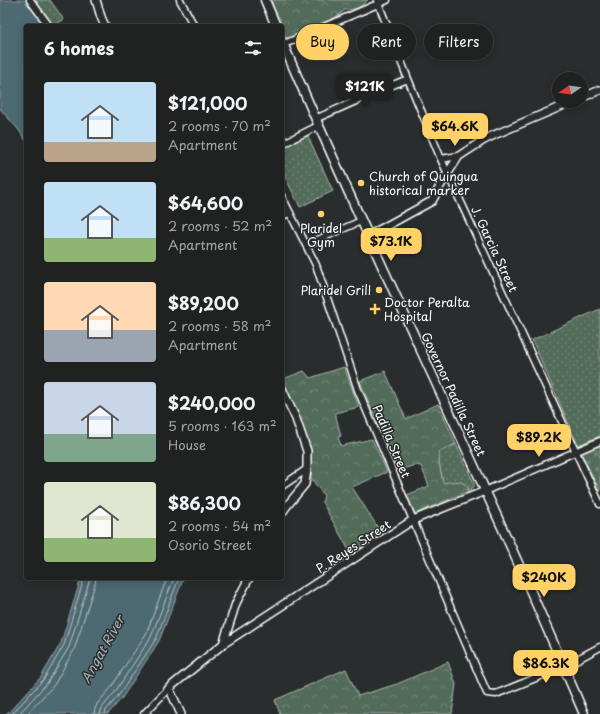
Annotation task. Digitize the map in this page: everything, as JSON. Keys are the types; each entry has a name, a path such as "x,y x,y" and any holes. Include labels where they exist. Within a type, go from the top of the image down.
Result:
{"main road":[{"path":"265,0 275,24"},
{"name":"Governor Padilla Street","path":"284,45 361,221 486,491 584,714"}],"street":[{"path":"30,0 48,24"},
{"path":"96,0 104,24"},
{"path":"180,0 193,24"},
{"path":"284,43 378,2 387,0"},
{"name":"J. Garcia Street","path":"378,2 441,159 600,504"},
{"path":"284,143 353,102 408,79"},
{"path":"588,95 600,90"},
{"path":"441,159 460,156 489,138 558,108"},
{"path":"368,236 432,201 448,173 460,156"},
{"name":"Padilla Street","path":"284,201 316,265 358,390 487,693 496,694 563,667"},
{"path":"284,215 290,212"},
{"path":"306,245 361,221"},
{"path":"284,392 296,419 307,451 305,484 284,510"},
{"name":"P. Reyes Street","path":"144,714 169,688 223,644 413,520 486,491 600,441"},
{"path":"284,485 307,469"},
{"path":"223,644 236,603 248,580"},
{"path":"563,667 600,648"},
{"path":"169,688 181,714"}],"green space":[{"path":"26,0 50,0 64,20 55,24 44,24"},
{"path":"271,0 368,0 358,8 345,10 335,18 321,24 296,24 296,37 290,40 284,34 284,24 280,24 280,18 276,15"},
{"path":"307,134 333,191 300,207 284,175 284,145"},
{"path":"600,309 600,436 578,445 532,340"},
{"path":"344,367 359,407 335,413 341,436 338,437 341,446 372,439 387,472 352,487 382,534 351,554 322,502 324,496 311,478 311,450 299,416 284,381 284,379 304,371 310,378"},
{"path":"385,371 406,419 438,404 456,444 439,452 439,463 443,483 453,481 462,482 468,487 468,491 415,514 407,495 429,486 421,466 415,465 397,471 360,381"},
{"path":"600,443 600,492 581,452"},
{"path":"456,444 474,483 474,487 468,491 468,487 443,483 439,463 439,452"},
{"path":"448,662 456,684 452,714 280,714 275,700 346,669 358,696 397,684"}],"water":[{"path":"0,0 26,0 44,24 24,24 24,138 0,109"},
{"name":"Angat River","path":"80,580 182,580 159,641 122,698 108,714 5,714 9,712 41,677 61,643"}],"place":[{"name":"Church of Quingua historical marker","path":"361,183"},
{"name":"Plaridel Gym","path":"321,214"},
{"name":"Plaridel Grill","path":"379,290"},
{"name":"Doctor Peralta Hospital","path":"375,309"}]}
